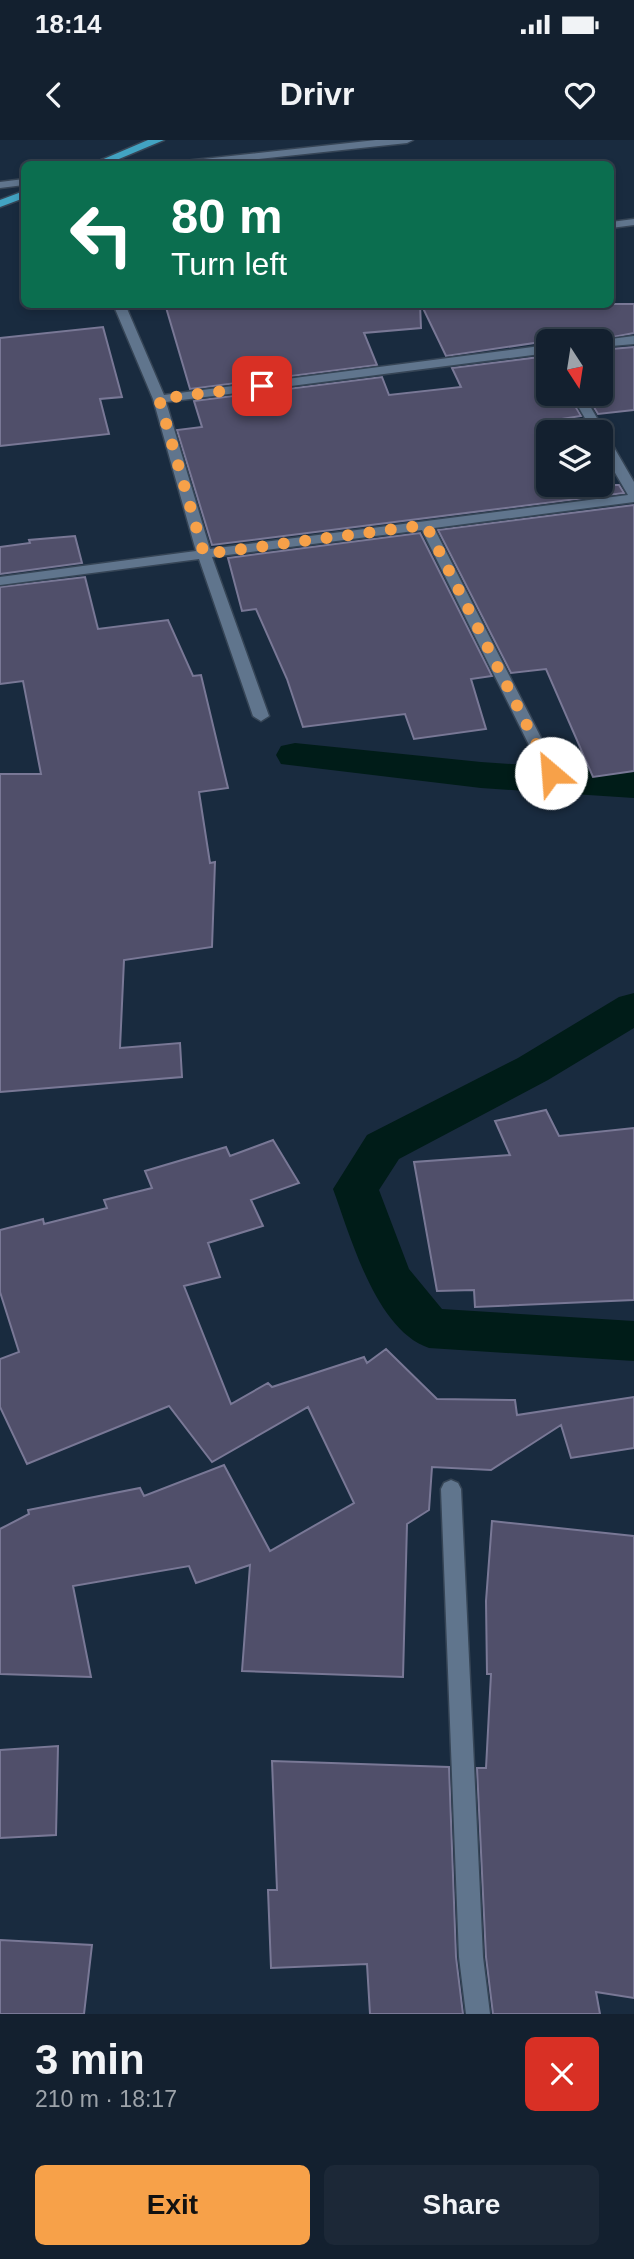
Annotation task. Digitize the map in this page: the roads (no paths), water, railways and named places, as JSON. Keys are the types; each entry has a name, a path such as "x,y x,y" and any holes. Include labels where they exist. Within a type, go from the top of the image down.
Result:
{"main road":[{"path":"106,161 158,140"},
{"path":"0,204 21,195"}],"street":[{"path":"213,161 407,140"},
{"path":"0,185 21,182"},
{"path":"614,225 634,222"},
{"path":"121,308 159,399 204,554 261,716"},
{"path":"613,342 634,340"},
{"path":"159,399 536,351"},
{"path":"0,581 634,496 613,459"},
{"path":"426,525 551,773"},
{"path":"452,1489 471,1957 478,2014"}],"waterway":[{"path":"295,755 481,775 634,785"},
{"path":"634,1008 533,1069 383,1147 356,1189 389,1278 429,1328 634,1341"}]}
